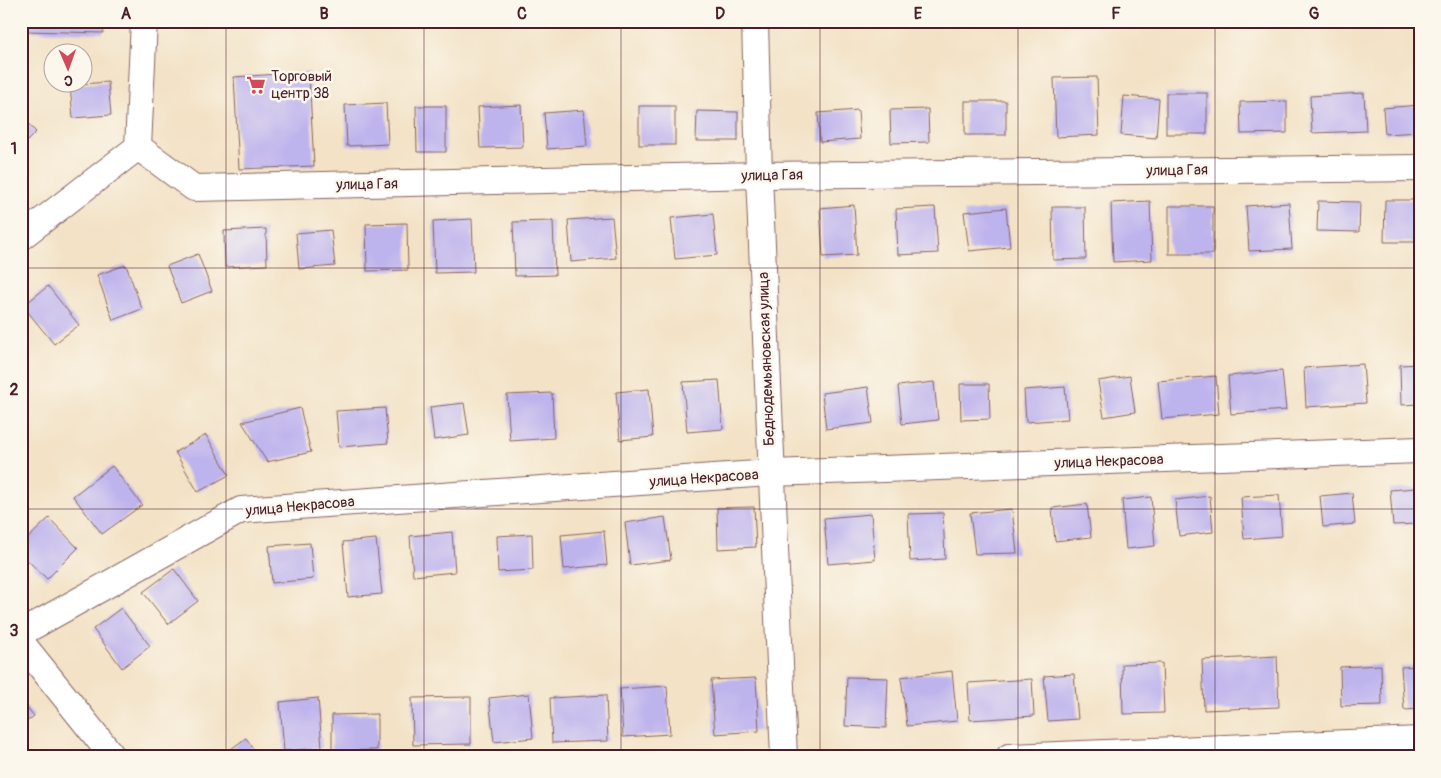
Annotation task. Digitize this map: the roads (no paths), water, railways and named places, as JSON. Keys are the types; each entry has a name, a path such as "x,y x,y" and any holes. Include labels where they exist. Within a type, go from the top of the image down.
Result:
{"street":[{"path":"21,237 138,147 144,21"},
{"name":"Беднодемьяновская улица","path":"755,21 759,175 784,757"},
{"name":"улица Гая","path":"138,147 194,188 759,175 1420,168"},
{"name":"улица Некрасова","path":"21,633 241,510 771,474 1420,450"},
{"path":"21,642 113,757"},
{"path":"1009,757 1420,740"}],"place":[{"name":"Торговый центр 38","path":"256,85"}]}
